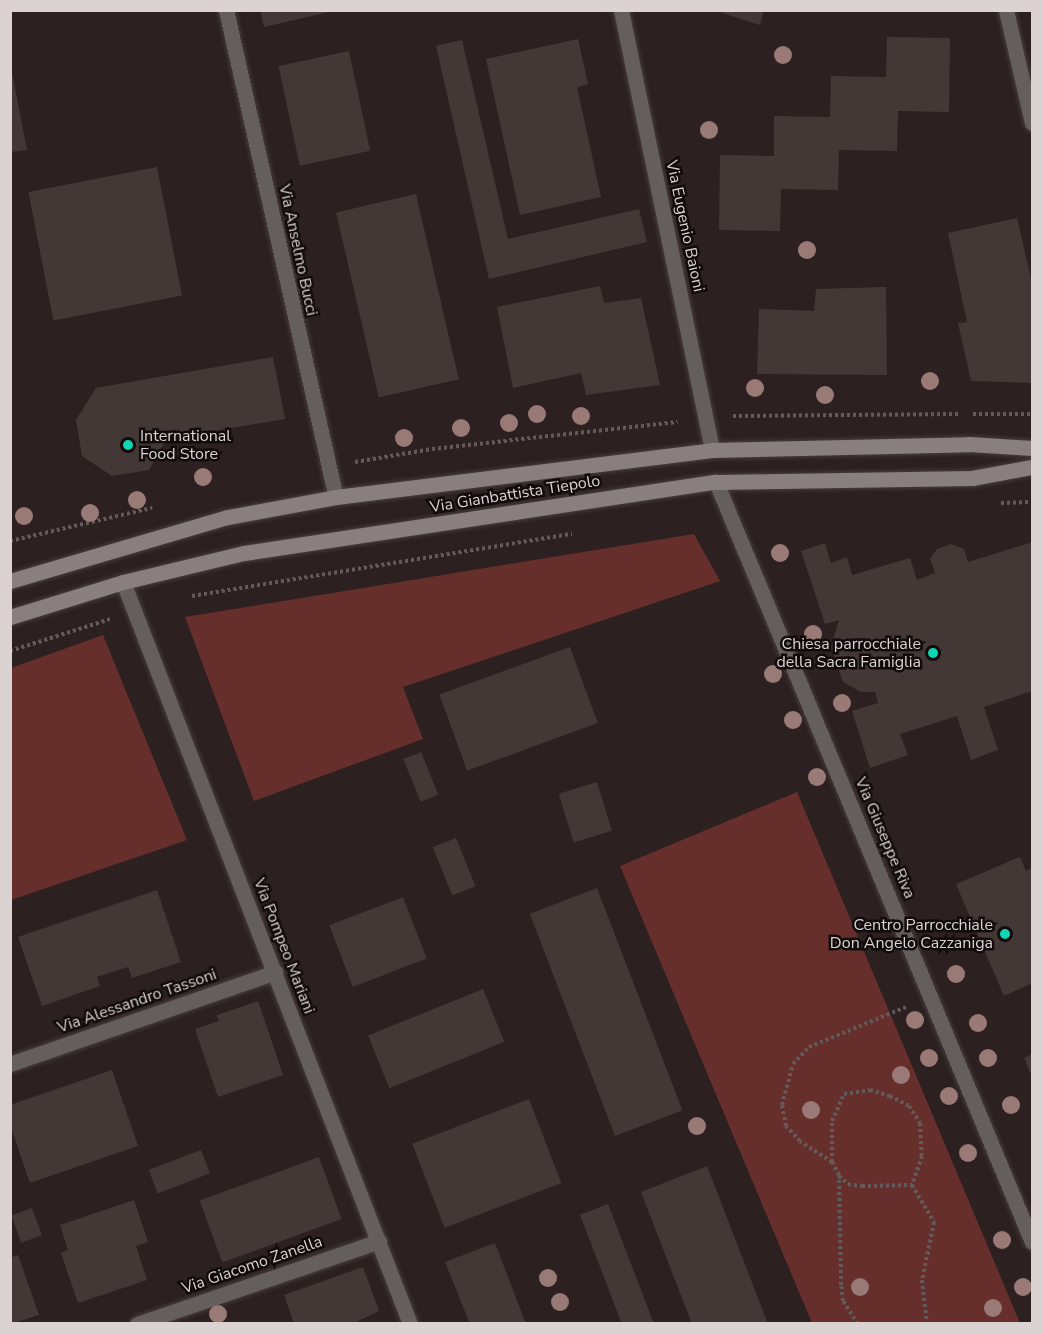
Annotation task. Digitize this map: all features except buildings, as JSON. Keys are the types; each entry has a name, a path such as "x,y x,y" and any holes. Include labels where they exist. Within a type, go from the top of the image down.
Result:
{"street":[{"name":"Via Anselmo Bucci","path":"226,10 336,496"},
{"name":"Via Eugenio Baioni","path":"621,10 712,450"},
{"path":"1006,10 1032,123"},
{"name":"Via Gianbattista Tiepolo","path":"10,581 228,517 336,496 712,450 969,444 1032,448"},
{"name":"Via Gianbattista Tiepolo","path":"10,617 123,582 244,553 716,482 972,478 1032,466"},
{"name":"Via Giuseppe Riva","path":"716,482 932,996 1032,1242"},
{"name":"Via Pompeo Mariani","path":"123,582 410,1323"},
{"name":"Via Alessandro Tassoni","path":"10,1064 275,972"},
{"name":"Via Giacomo Zanella","path":"137,1323 378,1241"}],"path":[{"path":"997,503 1032,502"},
{"path":"182,598 577,534"},
{"path":"10,651 135,611"},
{"path":"832,1162 800,1141 786,1126 782,1105 794,1064 809,1047 830,1036 932,996"},
{"path":"912,1185 862,1186 848,1184 839,1175 832,1162 832,1121 836,1107 844,1094 870,1090 909,1106 920,1123 922,1156 912,1185 934,1222 922,1280 927,1323"},
{"path":"839,1175 843,1301 858,1323"}],"shaded area":[{"path":"694,534 720,581 403,687 423,739 254,801 185,617"},
{"path":"103,635 187,840 11,900 11,668"},
{"path":"797,792 1020,1323 812,1323 620,866"}],"place":[{"name":"International Food Store","path":"128,445"},
{"name":"Chiesa parrocchiale della Sacra Famiglia","path":"933,653"},
{"name":"Centro Parrocchiale Don Angelo Cazzaniga","path":"1005,934"}]}
